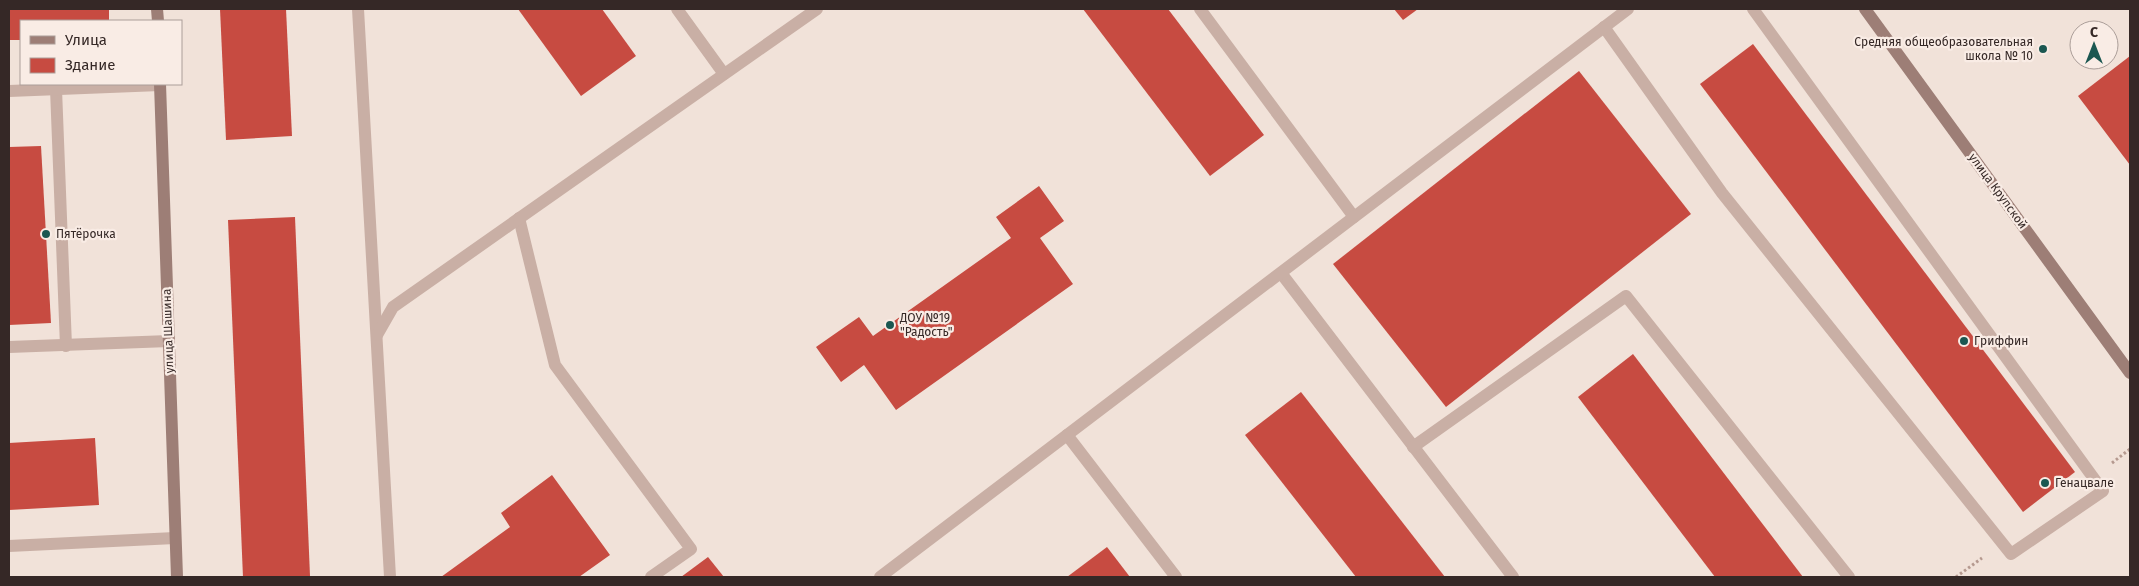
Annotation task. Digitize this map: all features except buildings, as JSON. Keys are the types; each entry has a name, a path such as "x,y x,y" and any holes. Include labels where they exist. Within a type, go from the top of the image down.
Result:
{"main road":[{"name":"улица Крупской","path":"1865,9 2130,373"},
{"name":"улица Шашина","path":"160,85 177,577"}],"lane":[{"path":"358,9 390,577"},
{"path":"677,9 724,74"},
{"path":"376,336 393,307 817,9"},
{"path":"1200,9 1354,217"},
{"path":"880,577 1628,9"},
{"path":"1604,27 1722,193 2011,554 2103,491 1753,9"},
{"path":"9,91 139,85"},
{"path":"56,89 66,346"},
{"path":"519,218 556,366 691,549 651,577"},
{"path":"1281,272 1513,577"},
{"path":"1413,447 1626,296 1849,577"},
{"path":"9,347 168,341"},
{"path":"1067,435 1176,577"},
{"path":"9,546 175,538"}],"place":[{"name":"Средняя общеобразовательная школа № 10","path":"2043,49"},
{"name":"Пятёрочка","path":"46,234"},
{"name":"ДОУ №19 \"Радость\"","path":"890,325"},
{"name":"Гриффин","path":"1964,341"},
{"name":"Генацвале","path":"2045,483"}]}
